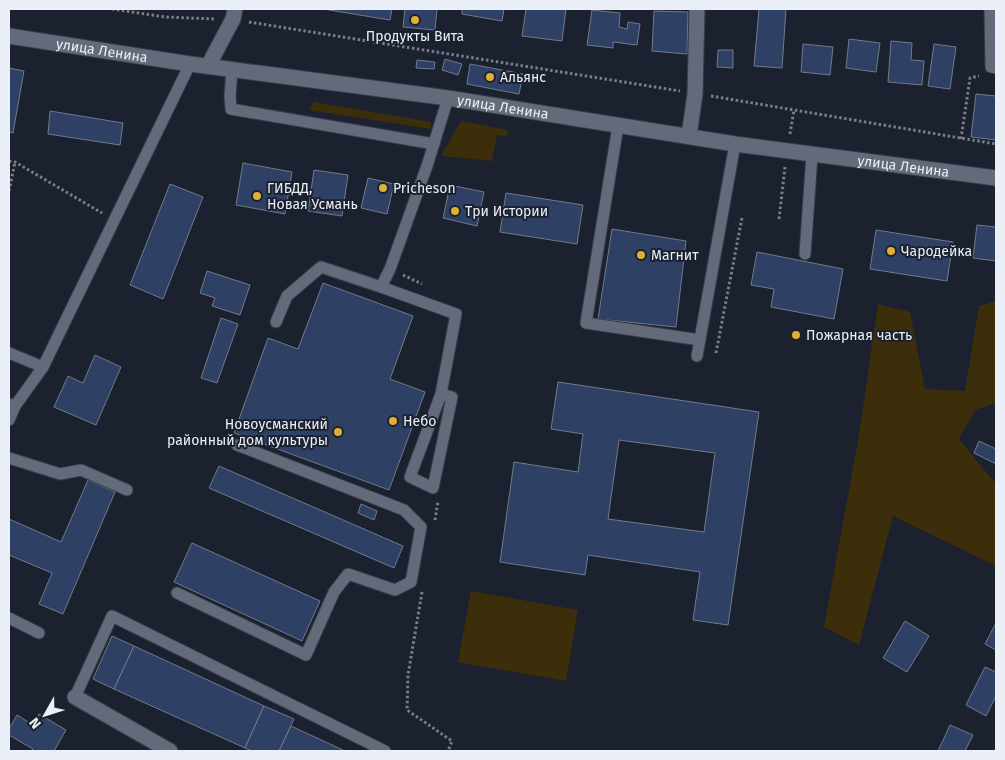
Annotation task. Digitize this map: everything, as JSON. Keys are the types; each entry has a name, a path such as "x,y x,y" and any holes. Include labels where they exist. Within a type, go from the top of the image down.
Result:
{"main road":[{"path":"689,136 695,94 697,9"},
{"path":"208,66 234,14"},
{"name":"улица Ленина","path":"9,36 232,70 448,98 735,144 996,178"},
{"path":"75,698 170,751"}],"lane":[{"path":"990,9 992,71"},
{"path":"9,420 12,405 43,367 190,64"},
{"path":"232,70 231,109 434,144"},
{"path":"381,287 390,269 434,144 448,98"},
{"path":"618,126 586,323 700,340"},
{"path":"696,356 735,144"},
{"path":"805,254 812,155"},
{"path":"276,322 287,296 321,267 456,314 441,394 410,477 433,488 452,397 441,394"},
{"path":"9,353 43,367"},
{"path":"177,593 306,655 334,592 348,574 395,590 411,582 421,527 404,510 236,445"},
{"path":"9,458 60,474 81,470 127,490"},
{"path":"75,698 112,616 385,751"},
{"path":"9,618 39,633"}],"path":[{"path":"112,9 164,17 234,14 996,144"},
{"path":"961,138 970,78 992,71"},
{"path":"9,161 15,162 114,219"},
{"path":"9,191 15,162"},
{"path":"716,354 742,218"}],"shaded area":[{"path":"314,102 431,122 431,129 309,110"},
{"path":"461,121 508,130 507,136 497,135 492,161 441,156"},
{"path":"996,301 996,403 975,410 959,439 996,484 996,566 893,516 859,645 824,627 859,435 878,304 910,312 925,389 965,391 979,306"},
{"path":"471,591 578,610 566,681 458,662"}],"building":[{"path":"323,9 392,9 390,20"},
{"path":"405,9 437,9 435,30 403,27"},
{"path":"462,9 504,9 502,21 462,14"},
{"path":"526,9 566,9 562,41 522,36"},
{"path":"759,9 786,9 782,68 754,66"},
{"path":"592,10 620,13 619,27 627,29 628,22 640,24 637,45 613,42 613,48 587,45"},
{"path":"654,11 688,12 687,54 652,51"},
{"path":"849,39 880,43 876,72 846,68"},
{"path":"891,41 912,43 911,60 924,61 922,85 888,82"},
{"path":"803,44 833,47 830,75 801,72"},
{"path":"934,44 956,47 950,89 928,86"},
{"path":"718,50 733,50 733,68 717,67"},
{"path":"445,59 462,64 458,75 442,70"},
{"path":"417,60 435,62 434,69 416,68"},
{"path":"470,64 523,74 519,94 467,84"},
{"path":"9,68 24,71 13,133 9,132"},
{"path":"976,94 996,96 996,140 971,137"},
{"path":"50,111 123,123 120,145 48,134"},
{"path":"243,163 292,172 285,214 236,205"},
{"path":"314,170 348,175 342,216 308,211"},
{"path":"368,178 394,184 387,214 361,208"},
{"path":"170,184 203,197 163,299 130,285"},
{"path":"450,185 484,192 477,226 443,218"},
{"path":"506,193 583,205 577,244 500,232"},
{"path":"977,225 996,227 996,261 973,258"},
{"path":"612,229 686,241 676,327 598,319"},
{"path":"876,230 953,242 947,281 870,269"},
{"path":"757,252 843,269 834,319 771,307 774,289 751,285"},
{"path":"207,271 250,285 240,315 212,306 215,298 200,293"},
{"path":"323,283 413,316 390,379 425,392 389,490 234,433 268,338 298,349"},
{"path":"221,318 238,324 217,383 201,378"},
{"path":"95,355 121,367 96,425 54,407 68,376 83,383"},
{"path":"558,382 759,412 728,625 693,620 700,572 588,555 585,575 500,562 514,462 578,472 583,434 551,429","holes":["619,440 715,453 704,532 608,519"]},
{"path":"979,441 996,449 996,464 974,453"},
{"path":"219,466 403,546 394,568 209,488"},
{"path":"88,480 115,492 63,614 39,604 52,573 9,555 9,519 61,542"},
{"path":"361,504 377,511 374,520 358,513"},
{"path":"192,543 320,601 302,641 174,582"},
{"path":"905,621 929,636 907,672 883,658"},
{"path":"996,623 996,650 985,644"},
{"path":"112,636 134,646 114,689 93,679"},
{"path":"134,646 264,706 245,748 114,689"},
{"path":"985,667 996,672 996,696 986,716 966,705"},
{"path":"264,706 294,719 279,751 252,751 245,748"},
{"path":"39,714 66,730 54,751 31,751 33,749 9,735 9,729 17,715 33,725"},
{"path":"950,725 973,735 965,751 938,751"},
{"path":"291,726 345,751 279,751"}],"place":[{"name":"Продукты Вита","path":"415,20"},
{"name":"Альянс","path":"490,77"},
{"name":"Pricheson","path":"383,188"},
{"name":"ГИБДД, Новая Усмань","path":"257,196"},
{"name":"Три Истории","path":"455,211"},
{"name":"Чародейка","path":"891,251"},
{"name":"Магнит","path":"641,255"},
{"name":"Пожарная часть","path":"796,335"},
{"name":"Небо","path":"393,421"},
{"name":"Новоусманский районный дом культуры","path":"338,432"}]}
